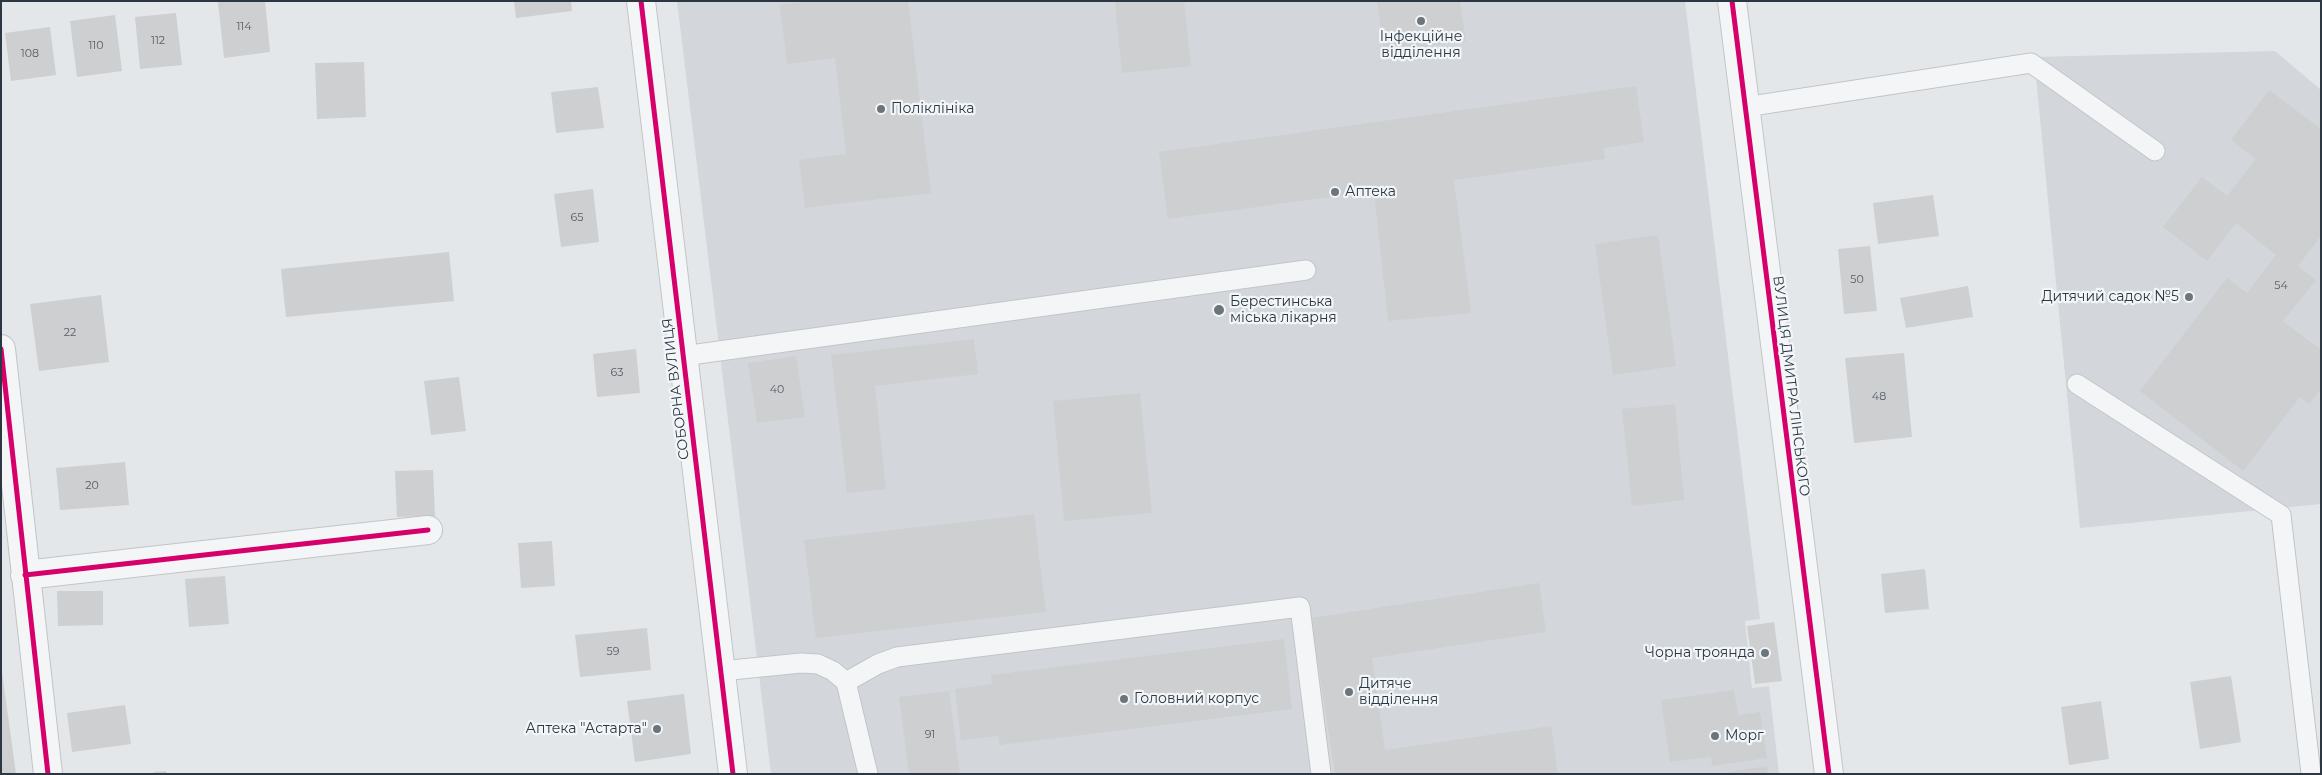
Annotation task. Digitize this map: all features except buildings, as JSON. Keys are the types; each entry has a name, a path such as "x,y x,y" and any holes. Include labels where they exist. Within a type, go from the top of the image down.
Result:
{"street":[{"name":"СОБОРНА ВУЛИЦЯ","path":"641,1 733,774"},
{"name":"ВУЛИЦЯ ДМИТРА ЛІНСЬКОГО","path":"1732,1 1829,774"},
{"path":"1,349 48,774"},
{"path":"25,575 428,530"}],"lane":[{"path":"1745,107 2032,64 2155,152"},
{"path":"683,356 1306,270"},
{"path":"2076,384 2281,515 2310,774"},
{"path":"846,682 878,664 897,657 1300,607 1321,774"},
{"path":"721,671 801,663 818,664 833,671 846,682 868,774"}],"shaded area":[{"name":"Берестинська міська лікарня","path":"677,1 1685,1 1760,619 1745,621 1752,688 1769,686 1779,774 771,774"},
{"name":"Дитячий садок №5","path":"2275,51 2321,90 2321,504 2080,528 2034,57"}],"cycle path":[{"path":"641,1 733,774"},
{"path":"1732,1 1829,774"},
{"path":"1,349 48,774"},
{"path":"25,575 428,530"}],"place":[{"name":"Інфекційне відділення","path":"1421,21"},
{"name":"Поліклініка","path":"881,109"},
{"name":"Аптека","path":"1335,192"},
{"name":"Дитячий садок №5","path":"2189,297"},
{"name":"Берестинська міська лікарня","path":"1219,310"},
{"name":"Чорна троянда","path":"1765,653"},
{"name":"Дитяче відділення","path":"1349,692"},
{"name":"Головний корпус","path":"1124,699"},
{"name":"Аптека \"Астарта\"","path":"657,729"},
{"name":"Морг","path":"1715,736"}]}
